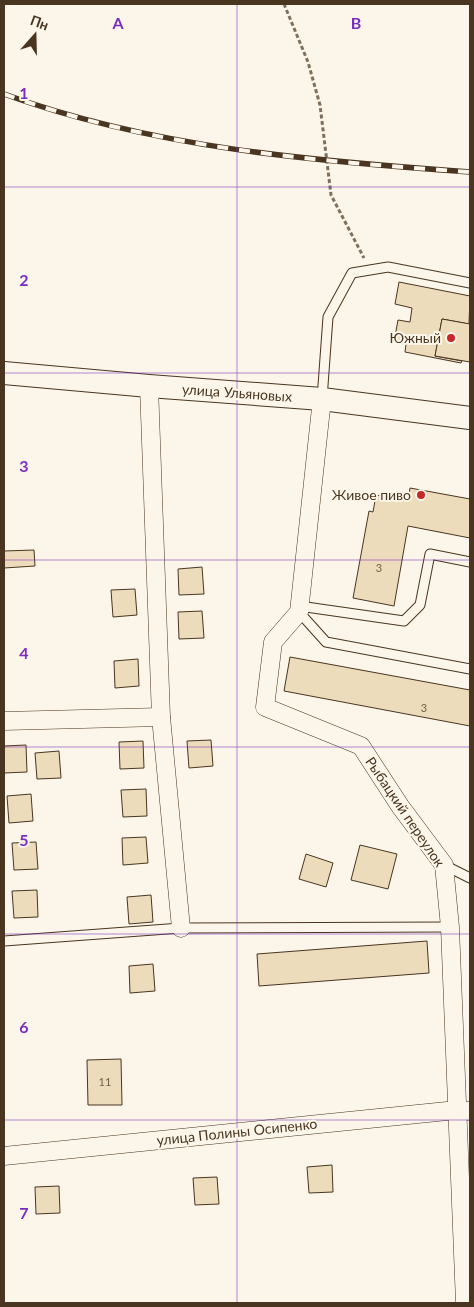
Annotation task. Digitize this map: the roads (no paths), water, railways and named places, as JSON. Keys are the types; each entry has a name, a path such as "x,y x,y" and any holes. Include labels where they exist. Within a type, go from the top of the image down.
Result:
{"street":[{"name":"улица Ульяновых","path":"4,372 149,386 322,399 470,418"},
{"path":"149,386 161,717 181,928"},
{"path":"299,609 322,399"},
{"name":"Рыбацкий переулок","path":"299,609 273,642 265,707 361,746 400,806 444,865 464,1110 465,1303"},
{"path":"4,721 161,717"},
{"name":"улица Полины Осипенко","path":"4,1156 464,1110"}],"lane":[{"path":"322,399 328,317 352,273 388,267 470,283"},
{"path":"299,609 404,621 420,606 430,554 470,562"},
{"path":"299,609 326,642 470,669"},
{"path":"444,865 470,878"},
{"path":"4,941 181,928 450,927"}],"railway":[{"path":"4,94 60,112 176,140 293,157 470,172"}],"place":[{"name":"Южный","path":"451,338"},
{"name":"Живое пиво","path":"421,495"}]}
